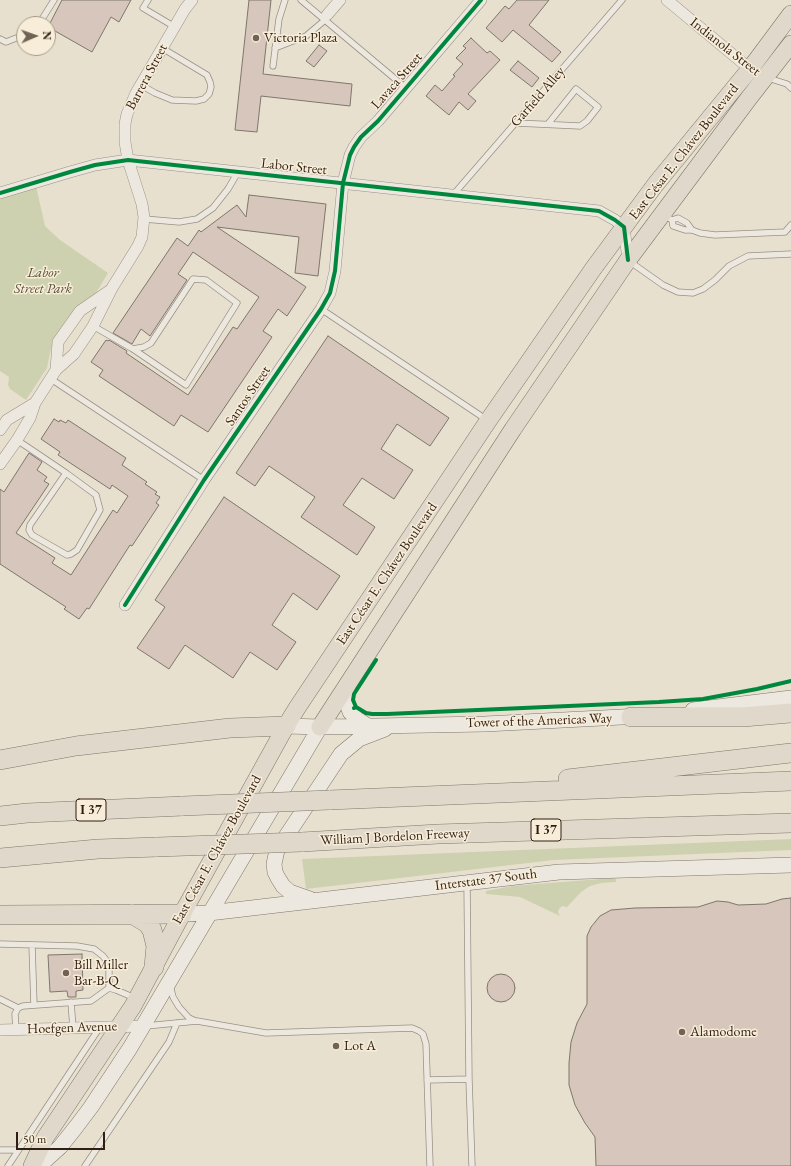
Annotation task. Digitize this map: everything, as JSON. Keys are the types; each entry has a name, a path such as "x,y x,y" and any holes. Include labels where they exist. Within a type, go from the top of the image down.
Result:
{"highway":[{"path":"631,717 743,717 791,713"},
{"path":"0,760 76,746 230,728 286,726"},
{"path":"417,796 791,753"},
{"name":"I 37","path":"0,816 27,813 183,806 791,781"},
{"name":"William J Bordelon Freeway","path":"0,858 98,849 302,842 438,834 791,823"},
{"path":"132,914 147,923 152,930 156,946 154,967"},
{"path":"0,915 182,914"}],"main road":[{"name":"East César E. Chávez Boulevard","path":"32,1166 45,1138 120,1026 136,999 286,726 488,421 593,269 655,185 750,69 791,14"},
{"name":"East César E. Chávez Boulevard","path":"39,1166 60,1147 84,1117 144,1026 169,980 320,727 513,428 628,260 667,217 765,78 791,44"},
{"path":"349,631 372,646"},
{"path":"347,685 347,703 350,712 357,719 368,726"},
{"name":"Tower of the Americas Way","path":"286,726 320,727 485,724 631,717 791,698"},
{"path":"313,900 295,894 283,886 275,872 274,857 277,850 341,754 359,739 396,725"},
{"name":"Interstate 37 South","path":"182,914 209,913 559,872 791,865"}],"street":[{"name":"Barrera Street","path":"112,288 138,246 142,237 144,219 142,204 128,160 125,142 125,124 131,104 141,85 192,0"},
{"path":"325,18 340,0"},
{"name":"Lavaca Street","path":"343,183 350,154 361,138 378,121 481,0"},
{"name":"Indianola Street","path":"667,0 750,69 765,78"},
{"name":"Labor Street","path":"0,193 95,165 128,160 599,211 615,220 624,228"},
{"name":"Santos Street","path":"125,604 204,480 321,309 330,293 336,271 343,183"},
{"path":"624,228 628,260"},
{"path":"0,464 30,418 36,402 53,374 74,354 93,326 112,288"},
{"path":"53,374 58,342 80,311 96,301 112,288"},
{"path":"0,430 7,420 36,402"},
{"name":"Hoefgen Avenue","path":"0,1030 144,1026"}],"lane":[{"path":"44,16 54,0"},
{"path":"148,0 143,8 175,27"},
{"path":"273,66 278,19 285,0"},
{"path":"301,0 325,18 406,88"},
{"name":"Garfield Alley","path":"453,195 622,0"},
{"path":"275,48 306,36 325,18"},
{"path":"0,39 6,42 16,38"},
{"path":"141,85 172,100 196,101 204,99 208,94 211,87 207,75 162,48"},
{"path":"765,78 787,84 791,88"},
{"path":"516,123 580,126 598,107 576,89 548,124"},
{"path":"144,219 179,222 197,219 213,208 228,189 238,172"},
{"path":"667,217 673,226 685,230 715,235 785,232 791,225"},
{"path":"628,260 663,285 678,292 692,293 704,289 729,266 748,256 791,254"},
{"path":"93,326 133,349 186,385 237,303 206,280 193,279 151,343 144,347 133,349"},
{"path":"321,309 488,421"},
{"path":"53,374 204,480"},
{"path":"17,440 66,473 96,495 100,510 77,550 72,554 66,555 32,535 29,530 30,525 66,473"},
{"path":"466,882 472,1166"},
{"path":"0,944 77,946 94,949 103,956 109,964 109,988"},
{"path":"32,945 34,1005"},
{"path":"169,980 173,997 179,1007 189,1018 197,1021 266,1033 412,1028 419,1031 423,1034 426,1044 430,1166"},
{"path":"109,988 136,999"},
{"path":"16,1030 15,1014 18,1008 23,1006 91,1001 109,988"},
{"path":"0,999 18,1008"},
{"path":"71,1002 73,1028"},
{"path":"144,1026 197,1021"},
{"path":"85,1166 170,1042 177,1023"},
{"path":"8,1166 100,1027"},
{"path":"427,1080 469,1079"},
{"path":"0,1150 18,1150"}],"green space":[{"name":"Labor Street Park","path":"36,186 45,226 60,240 108,273 96,293 70,318 51,348 47,368 26,400 10,389 8,385 9,377 0,371 0,198"},
{"path":"791,839 791,850 554,860 306,889 302,859"},
{"path":"616,879 616,882 601,883 590,886 581,892 567,907 562,906 559,909 558,912 560,916 520,897 486,894 486,891 512,886"}],"building":[{"path":"62,0 131,0 119,22 111,17 92,52 56,32 56,16 54,16"},
{"name":"Victoria Plaza","path":"249,0 271,0 263,74 352,84 350,106 261,96 257,132 235,130"},
{"path":"517,0 549,0 529,25 561,52 552,62 513,30 502,42 486,28 505,6 509,9"},
{"path":"471,38 487,53 490,51 500,60 468,94 476,101 468,110 459,102 449,115 426,96 435,85 442,91 455,76 453,75 463,64 456,58 466,48 463,46"},
{"path":"319,45 327,51 314,67 306,61"},
{"path":"518,61 539,78 532,87 510,70"},
{"path":"249,195 326,204 318,276 295,273 299,237 217,227 306,287 287,316 278,309 263,331 272,337 208,432 181,415 174,426 99,376 103,370 91,362 106,340 109,340 127,351 126,353 188,395 233,327 237,329 259,297 193,252 178,274 187,280 150,336 141,329 132,344 113,333 177,238 188,246 199,230 201,232 237,205 246,217"},
{"path":"328,336 449,418 430,446 397,424 381,449 413,470 394,499 362,478 343,505 375,527 357,555 301,517 315,497 269,466 255,486 236,473"},
{"path":"54,419 59,422 60,420 66,423 68,420 126,458 122,465 147,482 145,484 157,492 155,494 160,497 156,503 159,505 132,546 130,545 89,609 87,608 79,619 64,609 66,607 0,564 0,489 4,492 29,453 42,462 37,470 47,477 44,481 49,484 16,533 55,558 52,563 71,575 113,510 117,513 128,496 112,485 110,489 58,455 60,452 41,439"},
{"path":"224,497 340,576 317,610 293,593 272,625 296,642 277,670 250,652 233,678 185,645 169,669 137,648 165,607 155,600"},
{"name":"Alamodome","path":"791,898 791,1166 596,1166 595,1137 575,1105 569,1085 571,1042 577,1023 587,1004 587,936 591,927 600,916 611,910 698,907 717,901 738,905 766,904"},
{"name":"Bill Miller Bar-B-Q","path":"82,954 83,990 76,991 76,997 68,997 67,991 50,992 48,955"},
{"path":"501,974 511,978 515,988 511,998 501,1002 491,998 487,988 491,978"}],"cycle path":[{"path":"125,605 204,480 321,309 330,293 335,271 343,183 350,155 354,147 361,137 378,121 481,0"},
{"path":"0,193 95,165 128,160 599,211 624,227 628,260"},
{"path":"356,707 353,700 354,694 376,660"},
{"path":"354,708 356,707 366,713 387,714 659,702 703,699 791,681"}],"place":[{"name":"Victoria Plaza","path":"256,38"},
{"name":"Bill Miller Bar-B-Q","path":"66,973"},
{"name":"Alamodome","path":"682,1032"},
{"name":"Lot A","path":"336,1046"}]}
